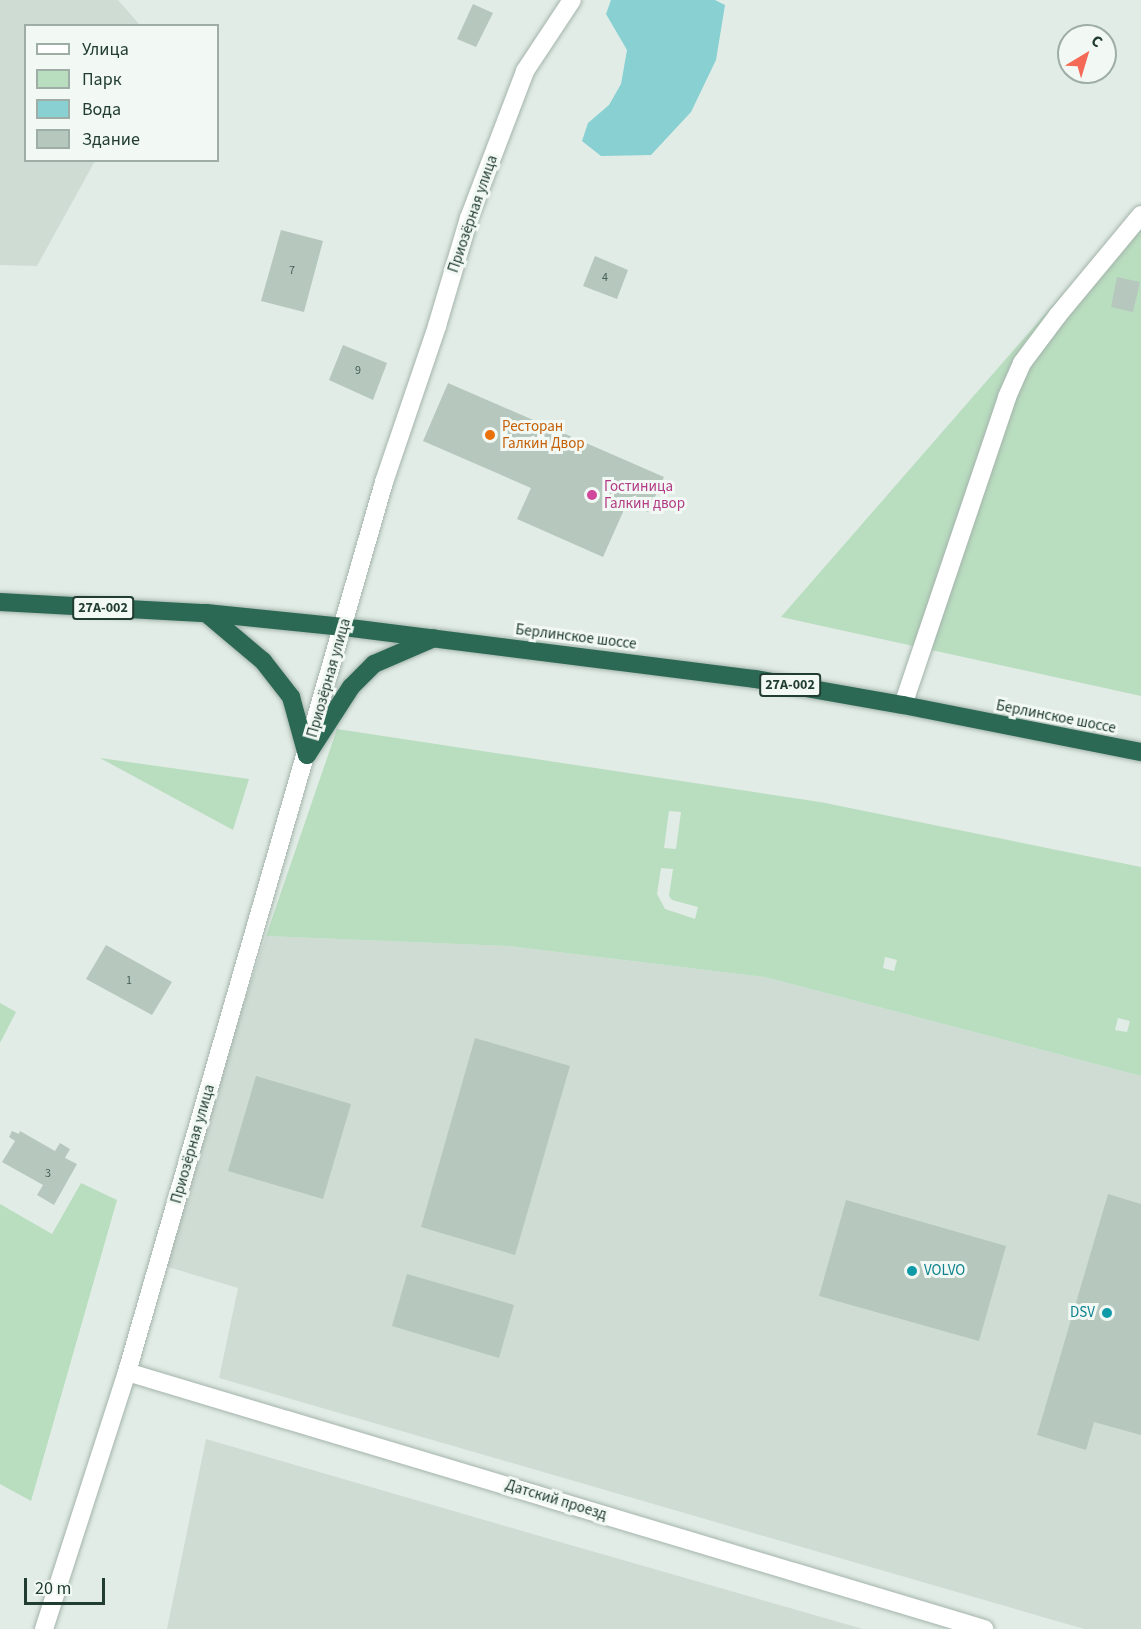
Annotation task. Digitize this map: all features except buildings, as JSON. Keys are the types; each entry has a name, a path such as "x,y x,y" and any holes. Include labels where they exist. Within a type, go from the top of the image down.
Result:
{"highway":[{"name":"Берлинское шоссе","path":"0,602 206,613 436,637 754,679 903,705 1141,753"},
{"path":"206,613 263,661 291,697 307,755"},
{"path":"307,755 351,687 375,664 436,637"}],"street":[{"name":"Приозёрная улица","path":"44,1629 127,1372 384,482 437,326 469,218 525,71 572,0"},
{"path":"903,705 1007,397 1022,363 1058,315 1141,215"},
{"name":"Датский проезд","path":"127,1372 984,1629"}],"shaded area":[{"path":"0,0 118,0 139,24 24,24 24,162 94,162 37,266 0,265"},
{"path":"266,936 507,946 765,977 1141,1076 1141,1629 1084,1629 219,1378 238,1288 158,1264"},
{"path":"206,1439 574,1546 863,1629 167,1629"}],"green space":[{"path":"1141,204 1141,696 781,617"},
{"path":"337,729 820,802 1141,867 1141,1076 765,977 507,946 266,936","holes":["669,811 681,812 676,849 664,848","661,868 673,869 669,896 672,900 698,907 695,919 665,909 657,894","885,957 897,960 894,971 883,968","1118,1018 1130,1021 1127,1032 1115,1030"]},
{"path":"100,758 249,779 233,830"},
{"path":"0,1003 16,1012 0,1043"},
{"path":"81,1183 117,1200 31,1501 0,1484 0,1204 52,1234"}],"water":[{"path":"611,0 715,0 725,5 716,60 691,112 651,155 601,156 582,141 588,123 609,105 621,84 627,50 606,14"}],"place":[{"name":"Ресторан Галкин Двор","path":"490,435"},
{"name":"Гостиница Галкин двор","path":"592,495"},
{"name":"VOLVO","path":"912,1271"},
{"name":"DSV","path":"1107,1313"}]}
